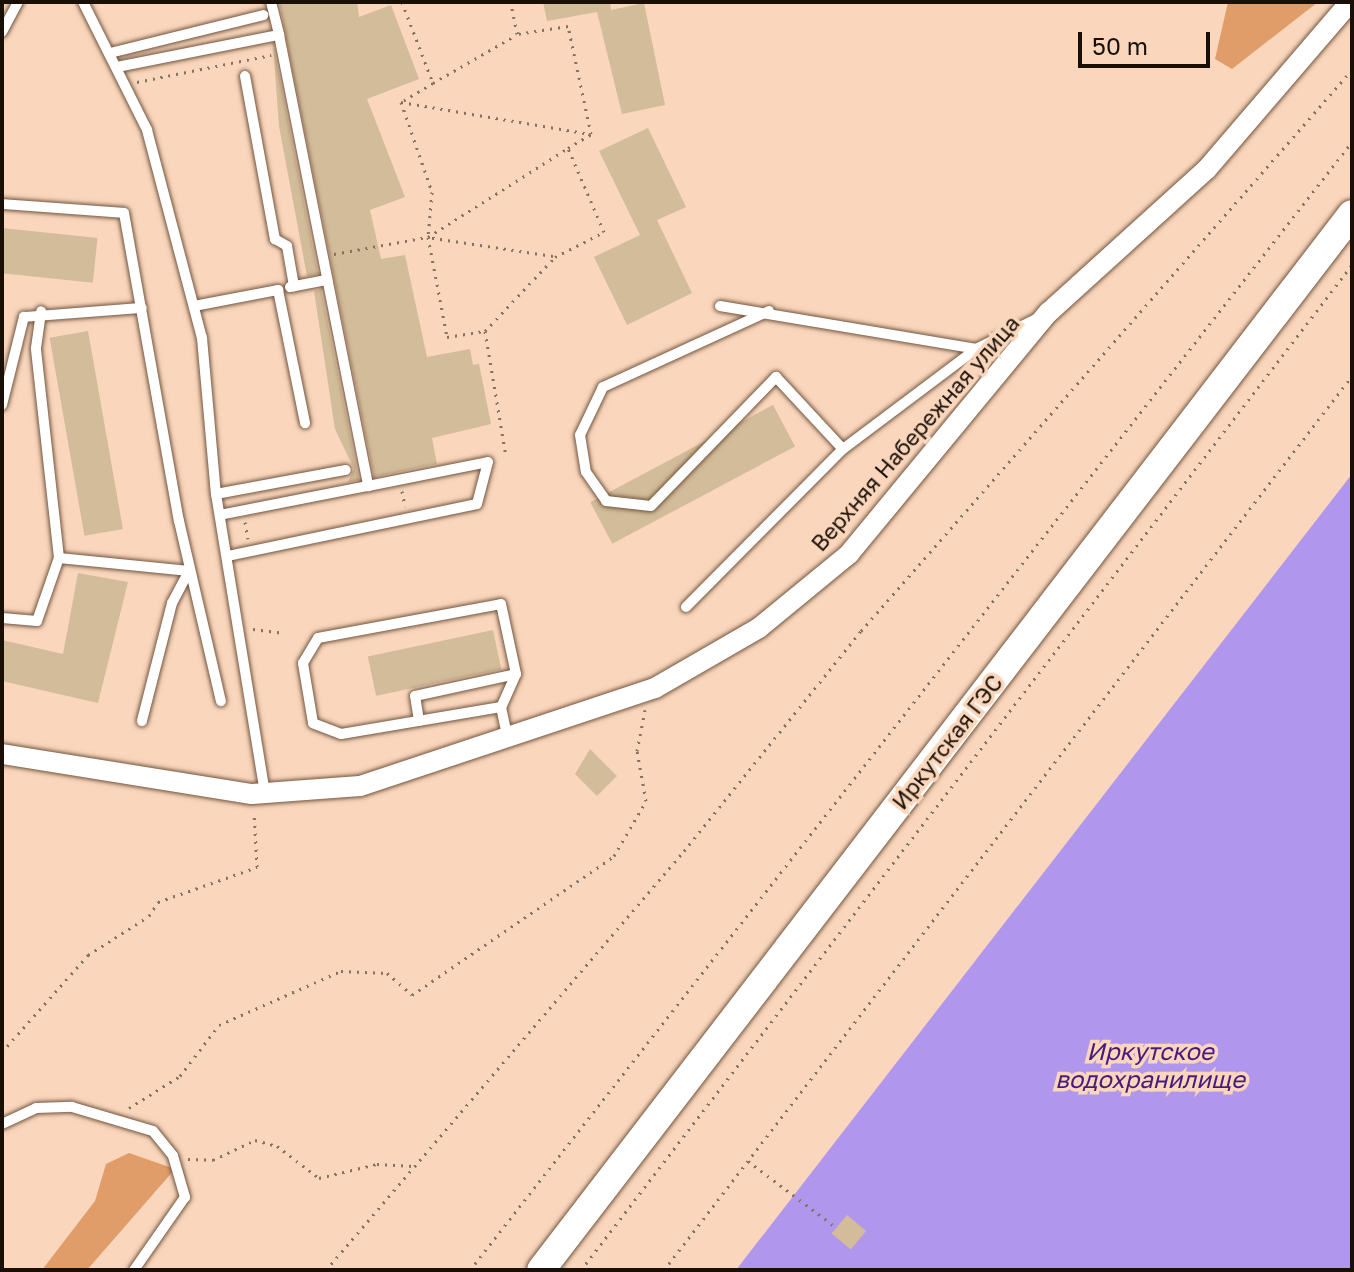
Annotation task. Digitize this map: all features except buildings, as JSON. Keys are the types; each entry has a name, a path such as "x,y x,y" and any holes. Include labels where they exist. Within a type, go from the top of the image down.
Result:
{"main road":[{"name":"Иркутская ГЭС","path":"541,1270 1352,214"}],"street":[{"name":"Верхняя Набережная улица","path":"2,754 259,794 360,786 509,741 655,688 759,628 849,554 1048,313 1207,169 1350,2"}],"lane":[{"path":"2,32 18,2"},
{"path":"83,2 147,130 194,306 216,494 241,627 259,794"},
{"path":"271,2 368,486"},
{"path":"110,53 263,15"},
{"path":"117,67 279,35"},
{"path":"245,76 275,239 287,246 294,286"},
{"path":"2,204 124,213 189,571 221,701"},
{"path":"194,306 327,280"},
{"path":"278,290 305,423"},
{"path":"720,306 769,311 976,349"},
{"path":"2,405 24,317 41,311 142,308"},
{"path":"2,618 37,621 59,558 36,348 41,311"},
{"path":"769,311 603,387 580,435 586,472 606,501 651,506 776,377 843,449"},
{"path":"686,607 843,449 976,349 1048,313"},
{"path":"220,515 488,462 477,504 228,556"},
{"path":"216,494 346,470"},
{"path":"59,558 189,571"},
{"path":"142,721 172,603 189,571"},
{"path":"501,707 341,734 313,723 303,663 318,638 501,604 516,674 501,707 509,741"},
{"path":"419,721 415,696 516,674"},
{"path":"2,1124 36,1108 116,1117 161,1141 185,1197 134,1270"}],"path":[{"path":"402,2 433,83"},
{"path":"511,2 517,34"},
{"path":"401,102 517,34 568,26 591,134"},
{"path":"125,84 270,56"},
{"path":"326,1270 861,631 1352,70"},
{"path":"401,102 591,134"},
{"path":"401,102 432,192 428,237 447,337 485,331 555,257 604,232 568,148"},
{"path":"428,237 591,134"},
{"path":"470,1270 1352,142"},
{"path":"323,256 428,237 555,257"},
{"path":"581,1270 1352,265"},
{"path":"485,331 506,457"},
{"path":"664,1270 1352,376"},
{"path":"242,511 250,552"},
{"path":"241,627 285,633"},
{"path":"116,1117 180,1076 219,1025 341,971 387,973 412,995 614,856 646,801 637,751 655,688"},
{"path":"2,1052 88,955 149,916 158,902 257,867 259,794"},
{"path":"161,1141 189,1160 213,1160 255,1140 277,1146 319,1178 377,1164 414,1166"},
{"path":"748,1161 837,1228"}],"shaded area":[{"path":"1228,2 1318,2 1232,69 1215,59"},
{"path":"129,1153 175,1169 87,1270 42,1270 95,1201 106,1164"}],"water":[{"name":"Иркутское водохранилище","path":"1352,474 1352,1270 736,1270"}]}
